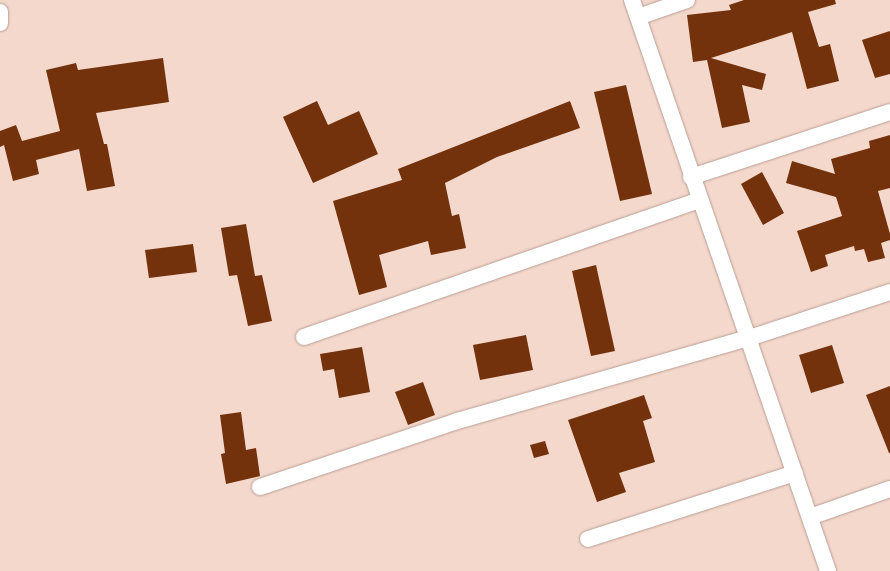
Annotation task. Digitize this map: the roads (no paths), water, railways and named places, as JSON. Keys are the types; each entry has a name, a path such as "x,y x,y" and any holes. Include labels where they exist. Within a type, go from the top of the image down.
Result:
{"street":[{"path":"632,0 691,177 749,338 828,571"},
{"path":"638,16 687,0"},
{"path":"0,12 0,24"},
{"path":"691,177 890,112"},
{"path":"304,337 700,200"},
{"path":"260,487 457,421 749,338 890,292"},
{"path":"588,539 795,473"},
{"path":"810,517 890,489"}]}
